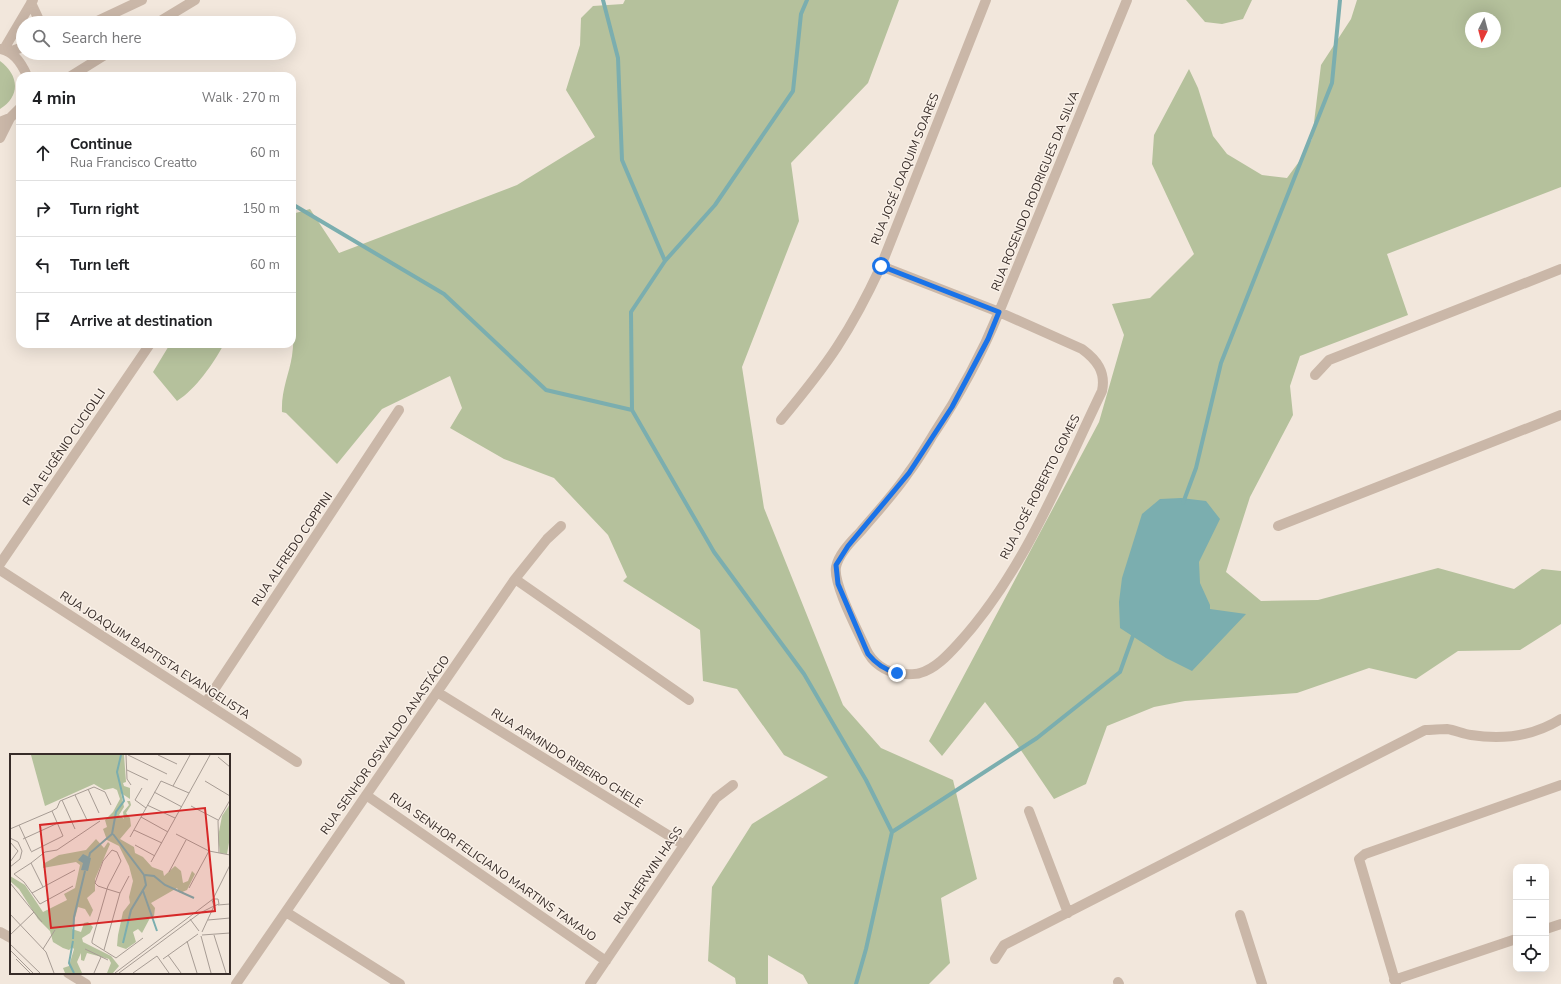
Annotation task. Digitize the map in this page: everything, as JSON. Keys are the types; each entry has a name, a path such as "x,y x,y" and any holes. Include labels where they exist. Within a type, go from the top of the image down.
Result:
{"street":[{"path":"108,16 142,0"},
{"path":"169,16 195,0"},
{"name":"RUA JOSÉ JOAQUIM SOARES","path":"781,420 810,385 837,347 861,307 881,266 986,0"},
{"name":"RUA ROSENDO RODRIGUES DA SILVA","path":"914,674 890,671 878,664 868,654 838,584 836,565 848,546 909,473 967,380 988,339 1127,0"},
{"path":"32,2 38,16"},
{"path":"24,16 32,2"},
{"path":"4,50 16,29"},
{"path":"4,50 16,48"},
{"path":"4,50 16,59"},
{"path":"17,60 25,72"},
{"path":"77,72 97,60"},
{"path":"0,138 10,118 16,112"},
{"path":"0,122 10,118"},
{"path":"881,266 999,312"},
{"path":"1315,375 1328,360 1561,269"},
{"name":"RUA JOSÉ ROBERTO GOMES","path":"914,674 927,670 950,652 966,635 1010,574 1026,547 1102,391 1103,380 1101,370 1094,359 1082,349 999,312"},
{"name":"RUA EUGÊNIO CUCIOLLI","path":"0,564 147,348"},
{"name":"RUA ALFREDO COPPINI","path":"206,702 399,410"},
{"path":"1278,526 1561,415"},
{"name":"RUA SENHOR OSWALDO ANASTÁCIO","path":"236,984 515,579 547,539 561,526"},
{"name":"RUA JOAQUIM BAPTISTA EVANGELISTA","path":"0,570 206,702 296,762"},
{"path":"515,579 689,700"},
{"name":"RUA ARMINDO RIBEIRO CHELE","path":"437,692 684,845"},
{"path":"995,959 1004,945 1425,730 1447,729 1470,735 1494,738 1520,736 1544,728 1561,719"},
{"name":"RUA HERWIN HASS","path":"590,984 716,798 733,784"},
{"path":"1513,940 1395,982 1359,859 1365,854 1561,785"},
{"name":"RUA SENHOR FELICIANO MARTINS TAMAJO","path":"366,795 606,961"},
{"path":"1029,811 1068,912"},
{"path":"286,912 400,984"},
{"path":"1240,915 1262,984"},
{"path":"1549,928 1561,924"},
{"path":"0,932 10,937"},
{"path":"70,974 86,984"}],"green space":[{"path":"625,0 899,0 868,83 791,163 799,221 742,367 764,508 843,705 881,748 953,780 977,879 941,898 950,963 929,984 808,984 803,975 768,955 768,984 736,984 735,978 708,961 712,887 752,824 828,777 784,755 737,689 703,681 700,630 623,581 627,577 608,535 554,478 504,459 450,428 462,408 450,376 382,409 337,464 286,413 282,412 284,390 291,363 292,348 296,348 296,213 310,209 339,253 517,185 595,137 566,90 580,45 581,18 593,6 623,4"},
{"path":"1186,0 1252,0 1243,19 1222,24 1205,22"},
{"path":"1357,0 1561,0 1561,187 1387,254 1408,315 1300,356 1290,386 1293,415 1250,497 1226,572 1261,601 1318,600 1438,568 1514,589 1542,569 1561,571 1561,624 1520,650 1458,651 1416,679 1369,668 1297,693 1185,701 1154,707 1107,726 1086,784 1054,799 1014,740 985,702 942,756 929,741 1099,422 1124,335 1112,304 1150,298 1194,254 1152,164 1154,135 1189,69 1198,88 1213,136 1227,154 1262,175 1287,178 1301,159 1312,139 1321,65 1351,19"},
{"path":"0,61 11,73 15,85 12,98 0,109"},
{"path":"168,348 222,348 204,376 191,390 177,401 153,372"}],"water":[{"path":"1181,498 1206,501 1220,519 1199,562 1200,583 1210,605 1210,609 1246,614 1192,671 1166,658 1120,628 1119,602 1122,578 1142,514 1160,499"}],"waterway":[{"path":"603,0 618,58 622,160 665,261"},
{"path":"807,0 801,14 793,91 715,205 665,261 631,312 632,410 714,552 804,674 866,780 892,832"},
{"path":"1183,503 1196,468 1221,363 1332,83 1340,0"},
{"path":"296,206 444,294 546,390 632,410"},
{"path":"856,984 866,949 892,832 1037,738 1120,672 1134,633"}],"route":[{"path":"881,266 999,312 988,339 952,407 909,473 848,546 836,565 836,577 838,584 868,654 884,668 897,673"}]}
